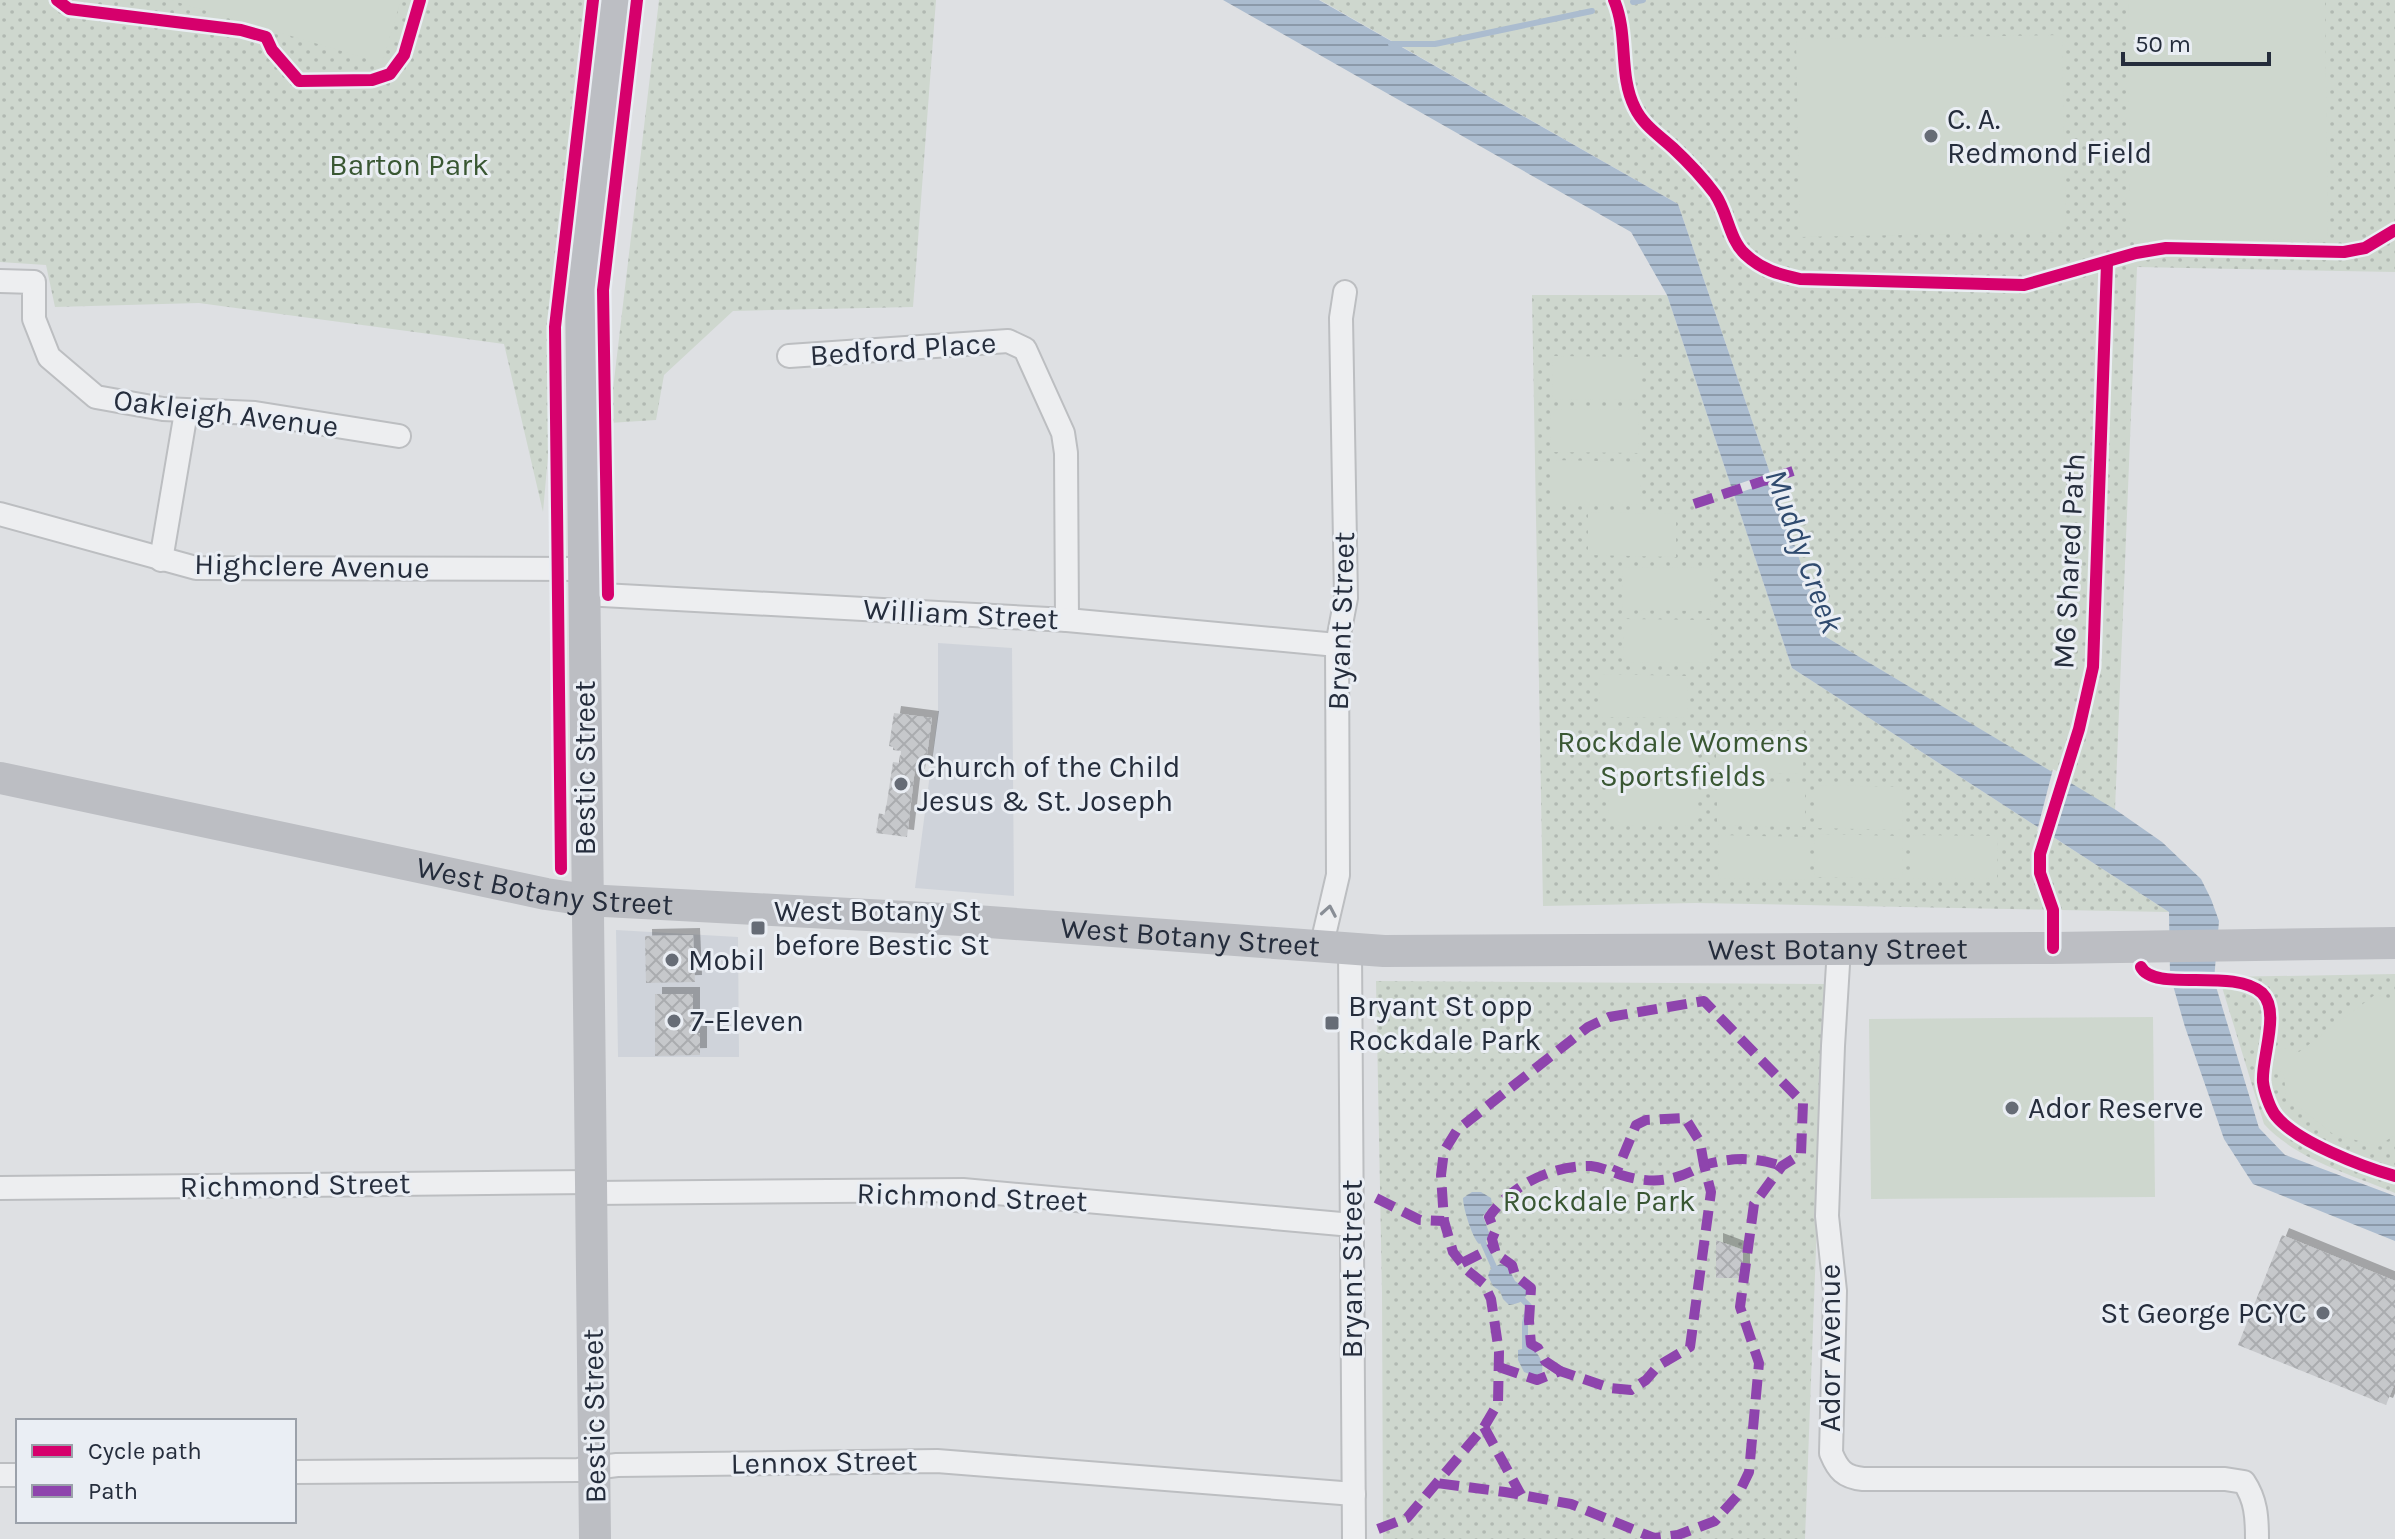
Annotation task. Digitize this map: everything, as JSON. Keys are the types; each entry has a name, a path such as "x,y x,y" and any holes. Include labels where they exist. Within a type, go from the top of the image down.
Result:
{"main road":[{"name":"Bestic Street","path":"595,1539 581,290 617,0"},
{"name":"West Botany Street","path":"0,778 586,900 962,920 1335,949 2053,948 2395,943"}],"street":[{"name":"Oakleigh Avenue","path":"0,281 34,282 34,319 49,357 96,397 186,412 255,413 399,436"},
{"name":"Bryant Street","path":"1345,292 1341,318 1346,598 1337,645 1338,875 1335,949 1352,1225 1354,1539"},
{"name":"Bedford Place","path":"789,356 1008,341 1025,349 1063,433 1066,453 1067,620"},
{"path":"161,560 186,412"},
{"name":"Highclere Avenue","path":"0,514 196,568 583,581"},
{"name":"William Street","path":"583,581 1337,645"},
{"name":"Ador Avenue","path":"1839,948 1827,1216 1835,1291 1831,1453 1838,1469 1848,1477 1863,1479 2225,1479 2244,1482 2253,1495 2257,1539"},
{"name":"Richmond Street","path":"0,1188 963,1190 1352,1225"},
{"name":"Lennox Street","path":"296,1472 937,1461 1354,1494"}],"shaded area":[{"path":"938,643 1012,648 1014,896 915,888 938,713"},
{"path":"616,930 738,937 739,1057 618,1057"}],"green space":[{"name":"Barton Park","path":"0,0 598,0 559,332 543,512 504,344 199,303 55,307 46,265 0,262"},
{"path":"170,0 401,0 382,63"},
{"path":"659,0 936,0 913,307 733,311 664,375 656,420 609,423"},
{"path":"1320,0 2395,0 2395,272 2137,267 2115,810 1826,637 1678,204"},
{"path":"2128,0 2325,0 2328,239 2130,240"},
{"name":"C. A. Redmond Field","path":"2062,35 2066,232 1800,237 1796,39"},
{"name":"Rockdale Womens Sportsfields","path":"1532,295 1667,295 1792,668 2169,912 1696,903 1543,906"},
{"path":"1553,356 1640,357 1640,400 1552,399"},
{"path":"1551,409 1639,410 1638,453 1550,452"},
{"path":"1553,460 1641,462 1640,505 1553,504"},
{"path":"1588,512 1676,514 1676,557 1588,555"},
{"path":"1623,567 1711,568 1710,611 1622,610"},
{"path":"1624,619 1712,620 1711,663 1623,662"},
{"path":"1600,674 1688,676 1687,718 1599,717"},
{"path":"1610,728 1698,730 1698,773 1610,771"},
{"path":"1716,730 1804,731 1803,774 1716,773"},
{"path":"1609,782 1696,783 1696,826 1608,825"},
{"path":"1717,782 1805,783 1805,827 1717,825"},
{"path":"1815,785 1903,787 1902,830 1815,828"},
{"path":"1815,834 1903,836 1902,879 1814,877"},
{"path":"1719,835 1806,837 1806,880 1718,878"},
{"path":"1910,835 1998,836 1997,879 1910,878"},
{"path":"2395,974 2395,1193 2308,1157 2277,1137 2264,1124 2222,987 2223,977"},
{"name":"Rockdale Park","path":"1376,981 1826,984 1805,1539 1383,1539"},
{"path":"2376,994 2395,1001 2395,1135 2378,1146 2333,1134 2286,1097 2284,1075 2273,1066 2277,1046 2299,1052"},
{"name":"Ador Reserve","path":"2153,1017 2155,1197 1871,1199 1869,1019"}],"water":[{"path":"1223,0 1319,0 1678,204 1826,637 2116,810 2162,842 2201,879 2219,921 2214,980 2259,1128 2285,1155 2395,1196 2395,1241 2253,1184 2224,1139 2185,1027 2170,975 2169,912 1792,668 1667,295 1631,232"},
{"path":"1472,1192 1481,1192 1491,1198 1492,1204 1483,1216 1491,1238 1479,1244 1463,1203 1463,1198"},
{"path":"1500,1264 1507,1265 1515,1281 1528,1290 1519,1303 1509,1305 1488,1276 1490,1270"},
{"path":"1530,1347 1538,1354 1542,1365 1542,1372 1535,1376 1524,1372 1518,1360 1518,1350"}],"pier":[{"path":"1773,472 1776,480 1730,496 1727,488"},
{"path":"2053,769 2070,779 2052,841 2037,831"}],"building":[{"name":"Church of the Child Jesus & St. Joseph","path":"894,713 932,718 925,769 915,768 907,837 876,833 879,813 885,815 893,762 900,763 901,751 889,746"},
{"path":"693,935 695,982 646,983 645,936"},
{"path":"655,994 693,994 693,1033 700,1033 700,1055 655,1056"},
{"name":"St George PCYC","path":"2282,1235 2395,1281 2395,1383 2386,1405 2238,1345"},
{"path":"1716,1240 1743,1250 1743,1278 1716,1278"}],"waterway":[{"path":"1633,2 1643,0"},
{"path":"1391,44 1435,44 1592,11"},
{"path":"1483,1242 1494,1267"},
{"path":"1523,1300 1529,1306 1525,1347"}],"marked path":[{"path":"1694,504 1793,471"},
{"path":"1378,1529 1407,1518 1484,1427 1498,1403 1499,1352 1491,1299 1484,1284 1467,1270 1453,1252 1444,1221 1441,1175 1444,1151 1457,1130 1588,1027 1609,1017 1704,1001 1803,1103 1801,1154 1782,1166 1754,1204 1740,1307 1759,1363 1749,1472 1738,1495 1715,1521 1678,1535 1654,1538 1571,1504 1505,1492 1436,1483"},
{"path":"1560,1371 1545,1361 1538,1348 1531,1344 1531,1288 1515,1275 1512,1265 1496,1254 1492,1239 1495,1232 1489,1217 1521,1187 1562,1169 1591,1166 1633,1178 1654,1180 1684,1175 1704,1165 1700,1142 1685,1118 1646,1120 1636,1125 1616,1173"},
{"path":"1499,1367 1537,1380 1560,1371 1610,1388 1631,1390 1646,1380 1658,1366 1690,1347 1711,1192 1704,1165 1743,1159 1782,1166"},
{"path":"1376,1198 1420,1220 1444,1221"},
{"path":"1462,1263 1494,1247"},
{"path":"1484,1427 1521,1495"}],"cycle path":[{"path":"57,0 69,9 241,30 266,37 272,50 299,81 372,80 390,74 404,55 420,0"},
{"path":"561,869 555,327 593,0"},
{"path":"608,595 603,290 637,0"},
{"path":"1614,0 1619,13 1627,82 1638,114 1690,164 1715,194 1735,241 1745,254 1764,268 1785,275 1800,279 2024,285 2136,253 2166,248 2344,252 2365,248 2395,230"},
{"name":"M6 Shared Path","path":"2053,948 2053,910 2040,873 2040,854 2079,729 2093,667 2107,263"},
{"path":"2141,967 2149,975 2161,978 2233,982 2249,985 2262,993 2270,1011 2263,1082 2276,1116 2314,1144 2395,1176"}],"place":[{"name":"C. A. Redmond Field","path":"1931,136"},
{"name":"Church of the Child Jesus & St. Joseph","path":"901,784"},
{"name":"West Botany St before Bestic St","path":"758,928"},
{"name":"Mobil","path":"672,960"},
{"name":"7-Eleven","path":"674,1021"},
{"name":"Bryant St opp Rockdale Park","path":"1332,1023"},
{"name":"Ador Reserve","path":"2012,1108"},
{"name":"St George PCYC","path":"2323,1313"}],"water label":[{"name":"Muddy Creek","path":"1804,551"}]}
